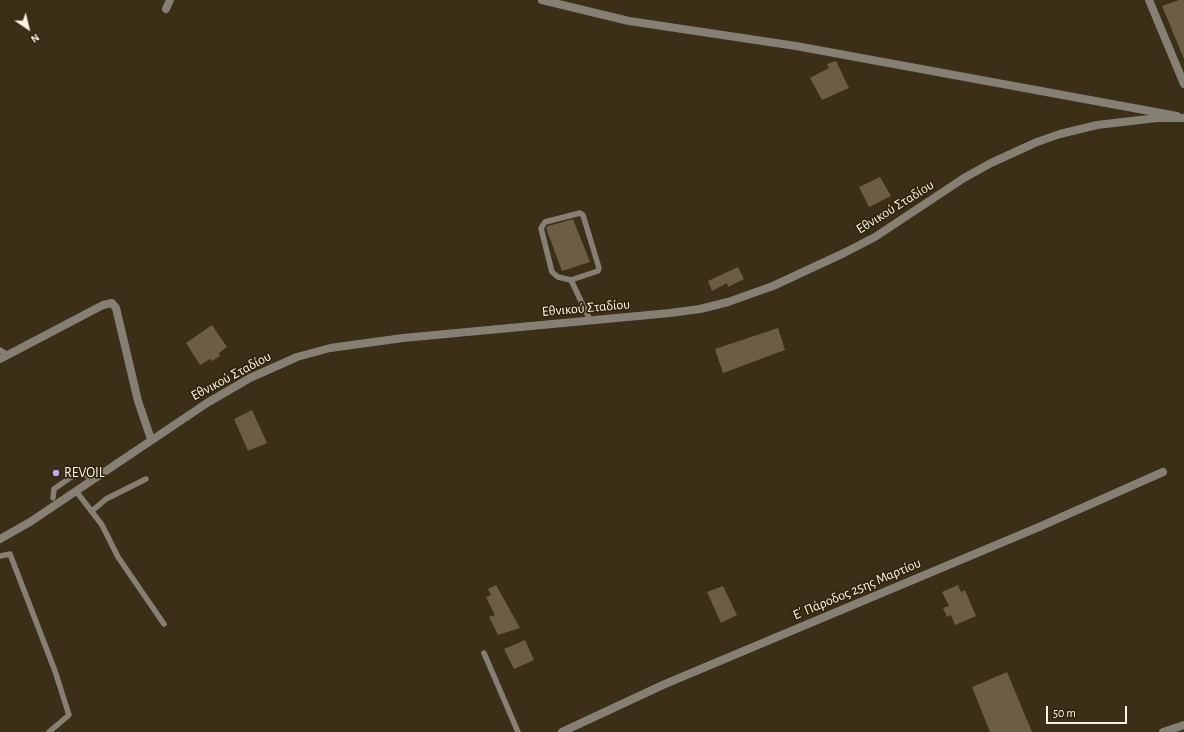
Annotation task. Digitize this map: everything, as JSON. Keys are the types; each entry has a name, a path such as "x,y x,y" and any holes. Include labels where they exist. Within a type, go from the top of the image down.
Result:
{"street":[{"path":"166,9 170,0"},
{"path":"542,0 630,21 796,46 1184,117"},
{"path":"1149,0 1184,84"},
{"name":"Εθνικού Σταδίου","path":"0,539 30,522 151,439 207,403 250,378 304,355 330,348 403,338 670,313 700,309 728,302 773,286 875,237 964,178 1038,142 1060,134 1097,125 1157,118 1184,117"},
{"path":"0,359 103,305 112,303 116,308 138,401 151,439"},
{"name":"Ε΄ Πάροδος 25ης Μαρτίου","path":"562,732 665,684 1039,527 1163,472"},
{"path":"1163,732 1184,725"}],"lane":[{"path":"580,213 583,215 599,268 598,271 571,280 558,277 552,272 541,228 545,222 580,213"},
{"path":"571,280 590,320"},
{"path":"0,350 8,355"},
{"path":"53,498 54,489 77,474 96,478"},
{"path":"92,511 106,499 146,479"},
{"path":"76,491 102,525 118,557 164,624"},
{"path":"0,556 10,554 55,671 69,715 49,732"},
{"path":"484,653 518,732"}],"building":[{"path":"1179,0 1184,0 1184,59 1162,6"},
{"path":"836,61 849,88 822,100 810,78 829,68 827,64"},
{"path":"880,177 891,196 869,207 859,187"},
{"path":"573,219 590,262 562,271 546,228 548,226"},
{"path":"738,267 744,279 728,287 727,283 712,291 708,281"},
{"path":"212,325 227,347 219,353 220,356 212,361 210,359 200,365 186,343"},
{"path":"778,328 785,350 723,373 715,349"},
{"path":"252,410 267,443 248,451 234,419"},
{"path":"496,585 520,628 498,635 489,617 495,615 486,597 491,595 488,589"},
{"path":"958,585 961,592 965,590 976,616 955,625 951,615 947,617 943,608 949,606 942,592"},
{"path":"723,586 737,615 721,623 707,592"},
{"path":"525,640 534,660 514,669 504,649"},
{"path":"1007,672 1032,732 990,732 972,687"}],"place":[{"name":"REVOIL","path":"56,473"}]}
